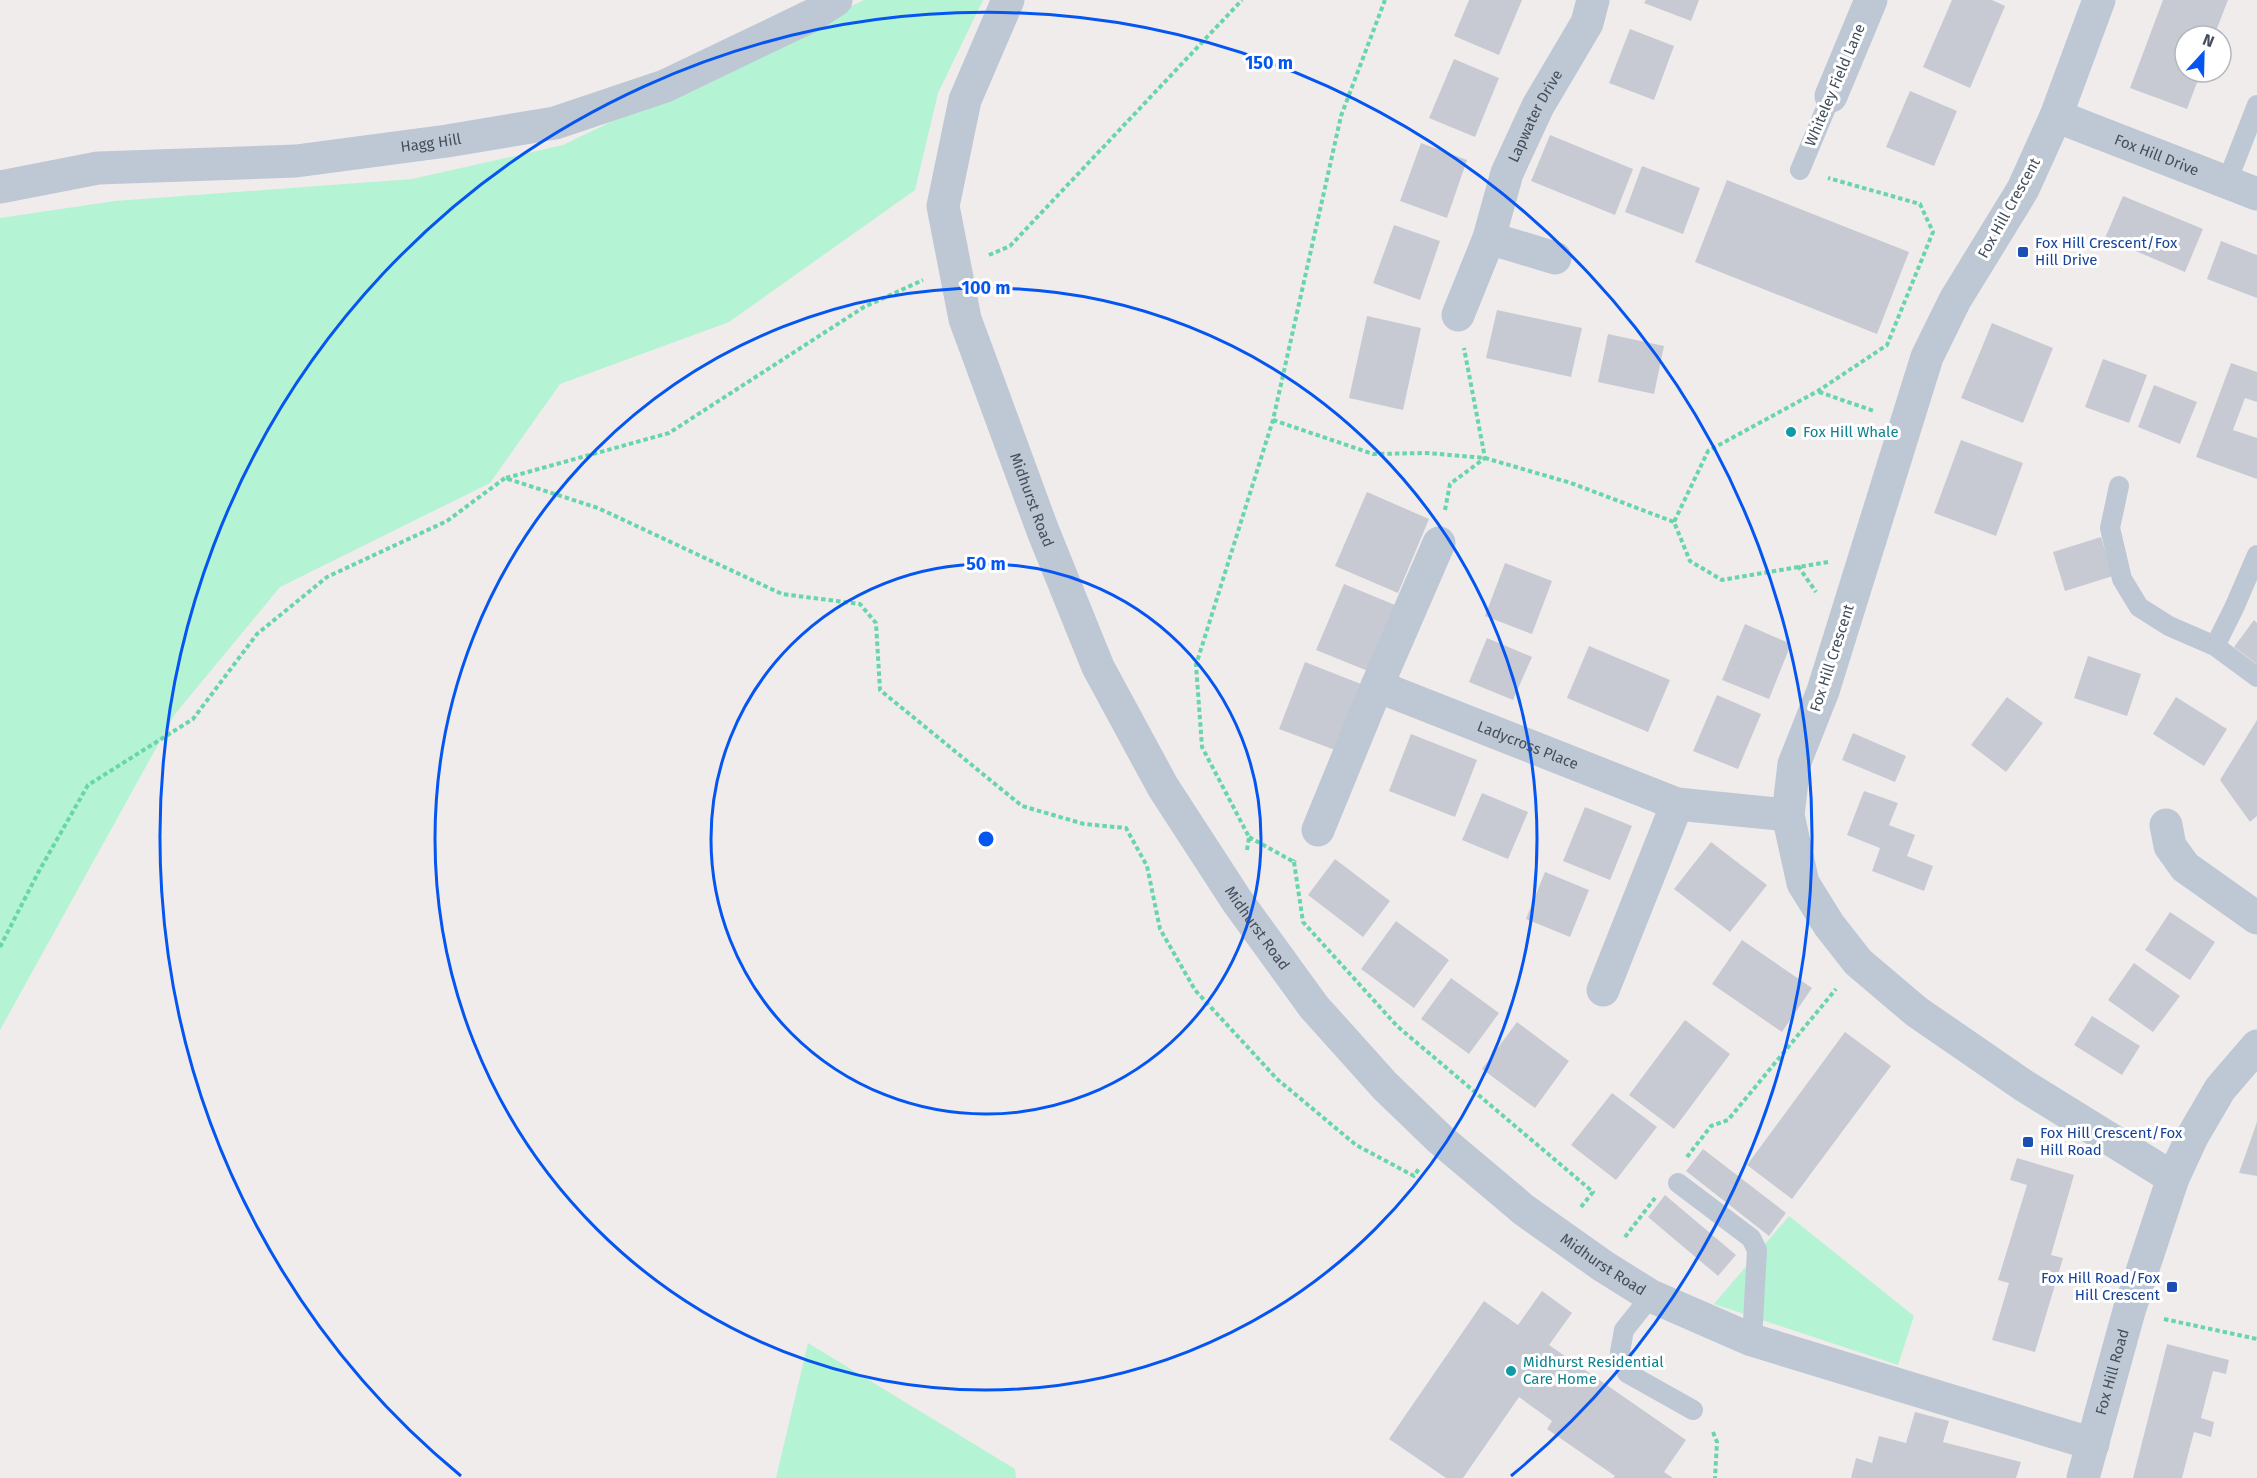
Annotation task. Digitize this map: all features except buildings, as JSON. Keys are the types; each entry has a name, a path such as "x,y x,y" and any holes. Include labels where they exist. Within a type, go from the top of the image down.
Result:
{"street":[{"name":"Hagg Hill","path":"0,188 98,168 296,161 447,141 555,123 665,86 813,15 836,0"},
{"name":"Midhurst Road","path":"1008,0 964,100 943,206 965,319 1042,531 1098,668 1163,787 1237,901 1314,1007 1385,1086 1441,1140 1524,1210 1603,1266 1651,1296 1752,1340 2093,1444"},
{"name":"Lapwater Drive","path":"1458,315 1489,238 1507,173 1538,106 1587,23 1593,0"},
{"name":"Whiteley Field Lane","path":"1831,96 1870,0"},
{"name":"Fox Hill Crescent","path":"2099,0 2056,116 2023,189 1956,300 1927,357 1823,691 1794,764 1788,815 1803,883 1828,925 1858,962 1917,1012 2004,1072 2173,1178"},
{"name":"Fox Hill Drive","path":"2056,116 2257,194"},
{"path":"1489,238 1555,258"},
{"path":"1318,830 1439,543"},
{"name":"Ladycross Place","path":"1377,686 1677,804 1788,815"},
{"path":"1603,990 1677,804"},
{"path":"2166,825 2170,846 2185,867 2257,918"},
{"name":"Fox Hill Road","path":"2083,1478 2129,1311 2173,1178 2192,1137 2220,1089 2257,1047"}],"lane":[{"name":"Whiteley Field Lane","path":"1800,170 1831,96"},
{"path":"2226,182 2257,105"},
{"path":"2119,486 2110,528 2122,579 2139,607 2169,626 2215,646 2257,677"},
{"path":"2215,646 2257,555"},
{"path":"1678,1184 1751,1238 1757,1250 1752,1340"},
{"path":"1651,1296 1624,1330 1620,1352 1627,1373 1693,1410"}],"path":[{"path":"0,947 39,871 88,785 193,719 257,634 327,577 447,521 505,478 669,433 864,307 912,284 956,270 1010,246 1242,0"},
{"path":"1237,901 1249,837 1202,747 1196,665 1273,420 1341,116 1385,0"},
{"path":"1674,522 1708,452 1818,391 1887,345 1933,232 1920,204 1800,170"},
{"path":"1458,315 1485,458"},
{"path":"1818,391 1906,422"},
{"path":"1273,420 1373,454 1427,453 1485,458 1570,483 1674,522 1690,561 1722,580 1798,566"},
{"path":"1439,543 1450,484 1485,458"},
{"path":"505,478 598,508 782,594 860,604 876,623 880,690 1022,806 1084,824 1126,828 1147,866 1160,929 1195,990 1277,1079 1356,1145 1414,1176 1441,1140"},
{"path":"1294,862 1303,922 1397,1026 1593,1192 1580,1208"},
{"path":"1684,1161 1711,1126 1728,1120 1858,962"},
{"path":"1603,1266 1658,1194"},
{"path":"2129,1311 2257,1339"},
{"path":"1693,1410 1710,1425 1717,1442 1716,1478"}],"green space":[{"path":"864,0 983,0 938,93 915,190 729,322 560,384 490,483 280,587 175,714 0,1030 0,218 115,201 412,179 563,145"},
{"path":"1789,1216 1914,1316 1898,1365 1714,1304"},
{"path":"808,1343 1015,1469 1016,1478 776,1478"}],"place":[{"name":"Fox Hill Crescent/Fox Hill Drive","path":"2023,252"},
{"name":"Fox Hill Whale","path":"1791,432"},
{"name":"Fox Hill Crescent/Fox Hill Road","path":"2028,1142"},
{"name":"Fox Hill Road/Fox Hill Crescent","path":"2172,1287"},
{"name":"Midhurst Residential Care Home","path":"1511,1371"}]}
